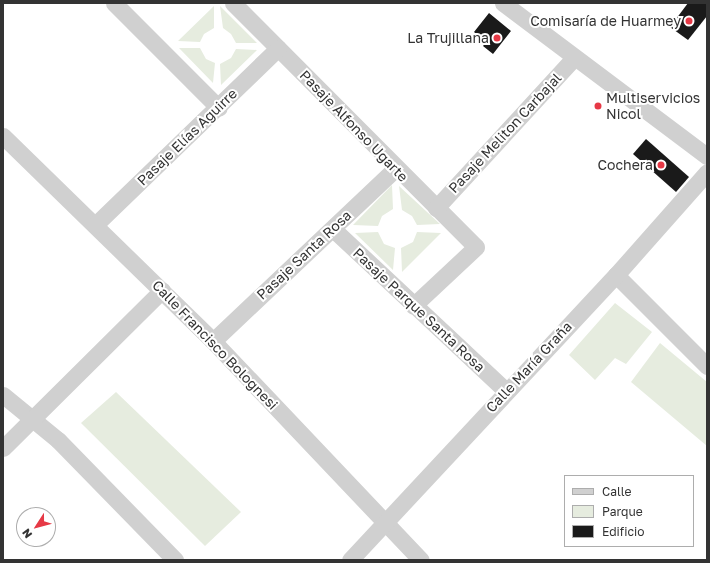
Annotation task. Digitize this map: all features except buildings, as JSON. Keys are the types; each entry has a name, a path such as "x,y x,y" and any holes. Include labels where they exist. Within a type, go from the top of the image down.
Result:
{"street":[{"path":"503,3 574,58 707,156"},
{"name":"Pasaje Alfonso Ugarte","path":"236,4 395,169 476,247 413,306"},
{"path":"123,6 219,108"},
{"name":"Pasaje Elías Aguirre","path":"96,224 219,108 278,48"},
{"name":"Pasaje Meliton Carbajal","path":"436,208 574,58"},
{"name":"Calle Francisco Bolognesi","path":"3,136 96,224 213,341 421,560"},
{"name":"Pasaje Santa Rosa","path":"213,341 333,230 395,169"},
{"name":"Calle María Graña","path":"350,560 506,391 616,275 707,172"},
{"name":"Pasaje Parque Santa Rosa","path":"333,230 506,391"},
{"path":"616,275 707,366"},
{"path":"3,448 33,420 162,290"},
{"path":"3,395 58,440 175,560"}],"green space":[{"path":"214,6 214,28 204,34 200,42 178,41"},
{"path":"220,6 257,43 236,43 231,34 223,28"},
{"path":"179,48 200,48 206,59 215,63 213,83"},
{"path":"236,49 257,50 221,85 220,64 231,58"},
{"path":"392,185 393,209 382,216 378,226 353,225"},
{"path":"399,186 440,224 417,225 412,216 402,210"},
{"path":"378,232 384,244 395,248 393,270 355,233"},
{"path":"417,232 441,233 402,272 401,248 413,242"},
{"path":"615,303 652,332 626,364 615,358 595,380 569,355"},
{"path":"660,343 707,382 707,446 631,382"},
{"path":"116,392 241,512 205,546 81,423"}],"place":[{"name":"Comisaría de Huarmey","path":"689,21"},
{"name":"La Trujillana","path":"497,38"},
{"name":"Multiservicios Nicol","path":"598,106"},
{"name":"Cochera","path":"661,165"}]}
